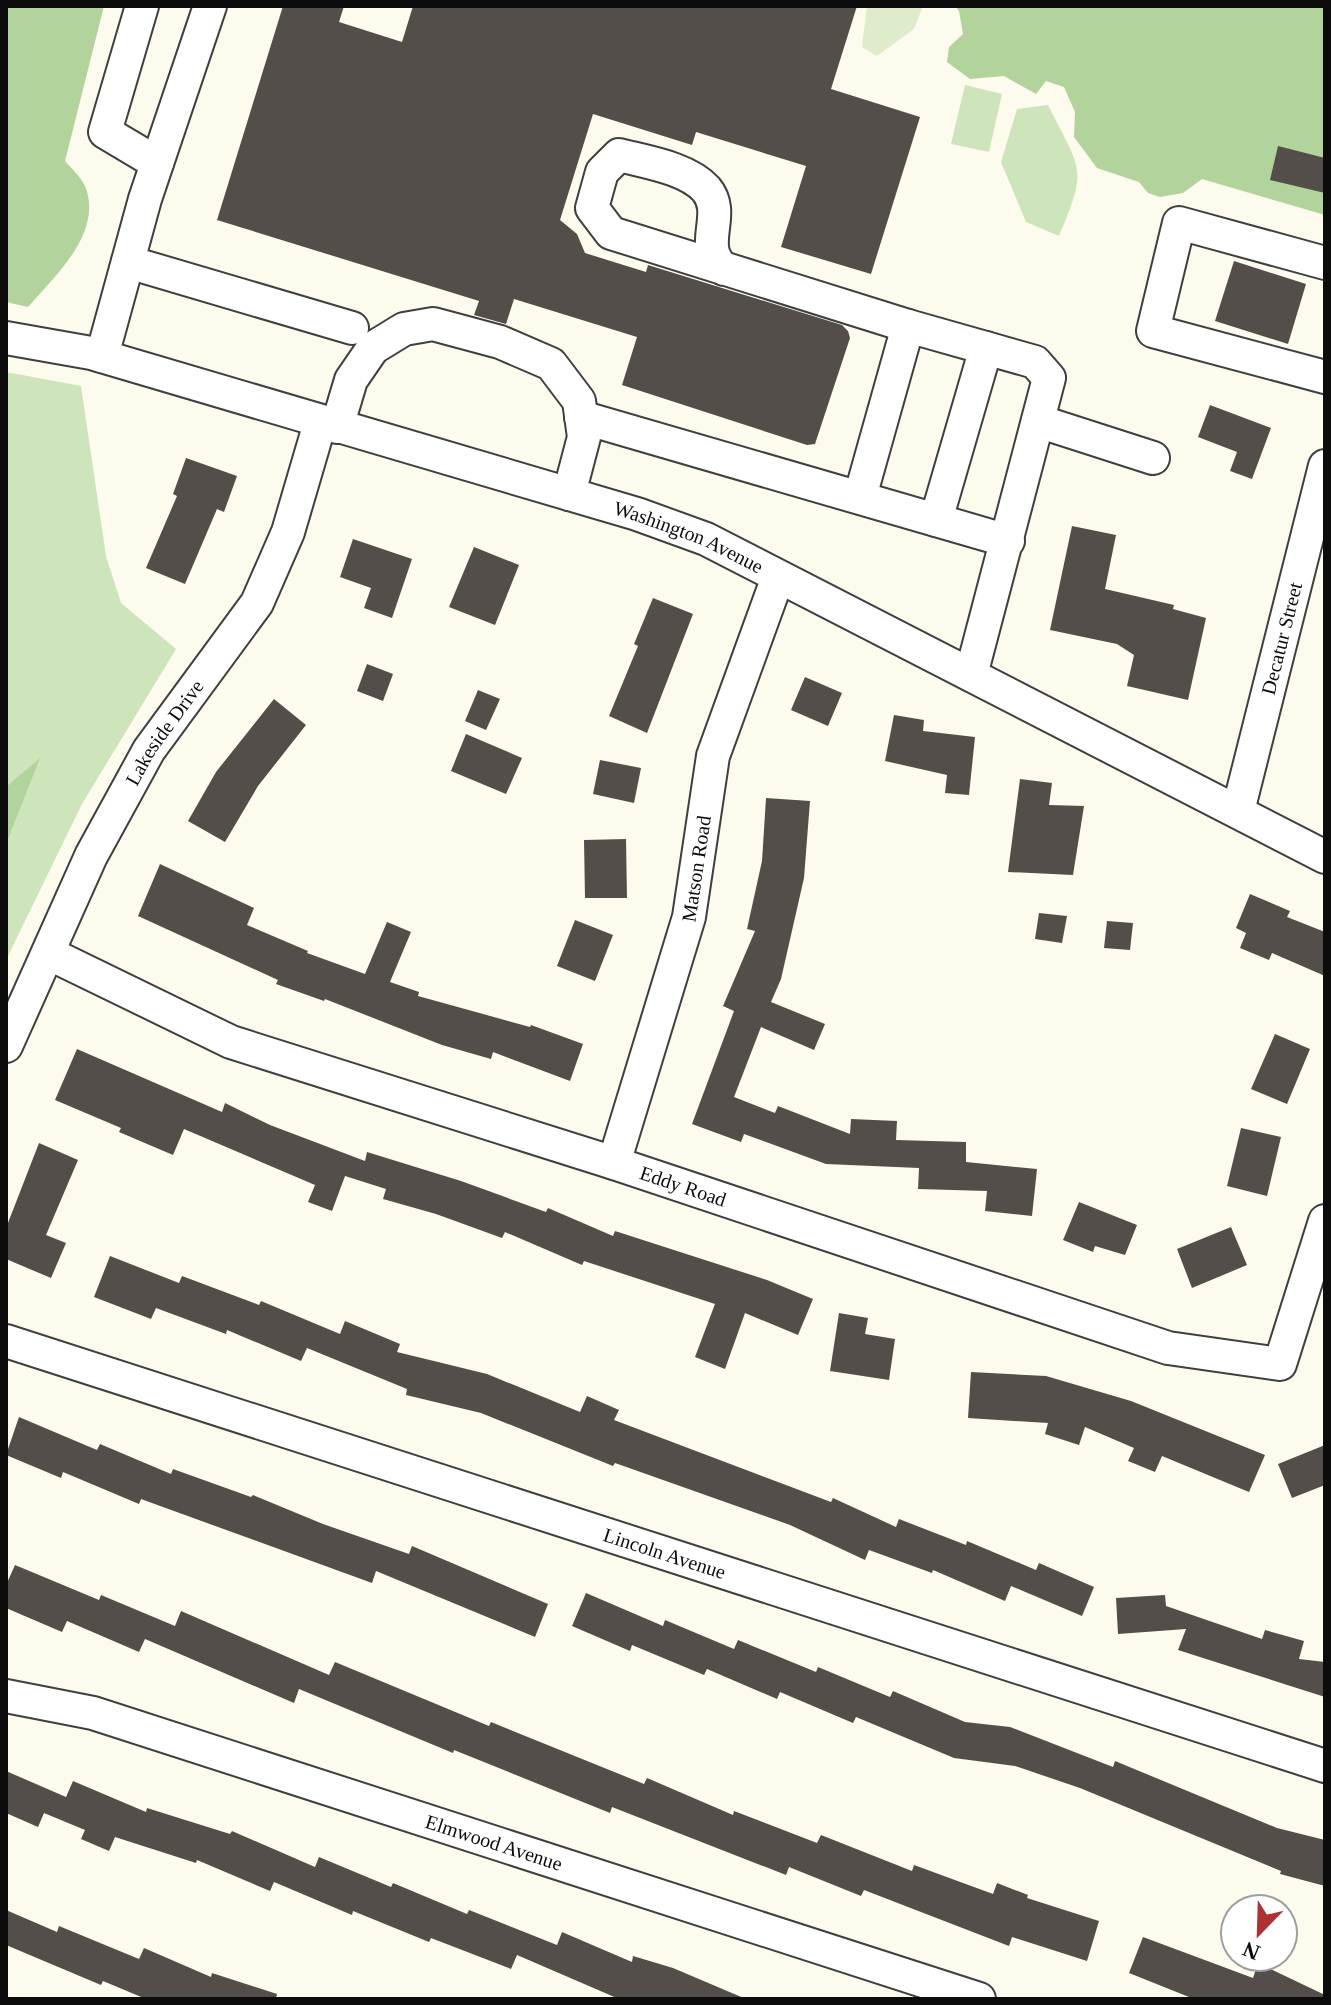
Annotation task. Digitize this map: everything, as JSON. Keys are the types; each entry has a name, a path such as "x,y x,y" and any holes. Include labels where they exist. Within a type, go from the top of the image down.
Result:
{"street":[{"path":"142,6 105,132 157,163"},
{"path":"102,356 157,163 210,6"},
{"path":"1325,263 1179,223 1153,331 1325,377"},
{"path":"128,262 352,328"},
{"path":"724,269 1035,362 1049,378 971,675"},
{"name":"Lakeside Drive","path":"6,1046 91,856 149,750 257,603 329,425 351,380 373,348 404,329 433,324 500,342 551,364 579,401 581,417"},
{"path":"860,497 908,326"},
{"name":"Washington Avenue","path":"6,338 102,356 569,494 706,539 1325,857"},
{"path":"936,520 986,348"},
{"path":"569,494 584,437 581,417 1008,541"},
{"path":"1038,421 1153,458"},
{"name":"Decatur Street","path":"1238,811 1325,466"},
{"name":"Matson Road","path":"614,1163 689,917 713,756 778,577"},
{"name":"Eddy Road","path":"48,953 231,1042 614,1163 1168,1348 1280,1364 1325,1221"},
{"name":"Lincoln Avenue","path":"6,1341 1325,1766"},
{"name":"Elmwood Avenue","path":"6,1696 93,1713 979,1999"}],"green space":[{"path":"6,6 104,6 65,161 85,186 89,203 88,220 74,252 28,307 6,302"},
{"path":"867,6 923,6 914,29 877,56 862,47"},
{"path":"955,6 1325,6 1325,215 1202,179 1183,193 1160,197 1148,193 1139,182 1097,168 1074,137 1075,112 1064,87 1046,81 1036,94 1004,76 970,79 947,62 949,47 963,34 959,11"},
{"path":"965,85 1002,94 989,152 951,144"},
{"path":"1048,105 1077,169 1074,195 1059,236 1026,222 1001,162 1017,109"},
{"path":"6,372 81,386 106,556 121,603 176,649 82,804 6,960"},
{"path":"40,758 6,844 6,787"}],"building":[{"path":"283,6 344,6 339,22 402,42 413,6 857,6 831,89 920,117 871,274 781,247 806,166 696,132 692,145 593,114 560,220 577,234 585,253 646,272 648,265 842,325 850,338 815,444 807,445 622,385 637,337 514,299 506,324 474,315 479,301 217,220"},
{"path":"1278,146 1325,158 1325,193 1270,180"},
{"path":"1234,261 1306,284 1288,344 1215,321"},
{"path":"1210,405 1271,428 1252,479 1230,471 1237,452 1198,437"},
{"path":"186,458 237,476 224,512 217,509 185,584 146,568 177,496 173,494"},
{"path":"1072,526 1116,535 1105,589 1174,605 1173,609 1206,618 1188,700 1127,686 1134,655 1117,644 1050,630"},
{"path":"353,539 412,559 392,618 364,608 371,588 340,577"},
{"path":"474,547 519,565 495,625 449,607"},
{"path":"653,598 693,614 647,733 609,716 638,646 634,644"},
{"path":"367,664 393,674 383,701 357,691"},
{"path":"805,677 842,693 828,726 791,710"},
{"path":"478,690 500,699 486,730 465,721"},
{"path":"274,699 306,725 258,786 225,842 188,821 216,772"},
{"path":"894,715 924,720 923,731 975,737 969,795 945,793 947,775 885,761"},
{"path":"466,734 522,758 506,794 451,771"},
{"path":"600,760 641,768 634,803 593,794"},
{"path":"1020,779 1052,783 1049,805 1084,806 1073,875 1008,872"},
{"path":"766,798 810,801 804,878 781,979 771,1002 825,1024 814,1050 761,1027 734,1097 775,1113 778,1106 850,1134 851,1119 897,1121 896,1140 966,1142 966,1162 1037,1169 1032,1216 985,1211 987,1191 918,1189 919,1168 826,1164 744,1134 741,1142 692,1124 734,1011 723,1006 755,931 747,929 762,861"},
{"path":"626,839 627,898 585,898 584,840"},
{"path":"160,864 254,908 247,925 307,953 365,974 387,922 411,932 390,982 419,992 418,996 531,1025 583,1044 570,1081 493,1052 491,1059 442,1045 325,999 276,984 278,980 138,916"},
{"path":"1250,894 1290,911 1287,917 1325,932 1325,976 1272,953 1269,960 1240,948 1246,933 1236,928"},
{"path":"1039,913 1067,916 1062,943 1035,939"},
{"path":"575,920 613,935 595,981 557,966"},
{"path":"1107,921 1133,923 1130,950 1104,948"},
{"path":"1275,1034 1310,1049 1287,1104 1251,1089"},
{"path":"77,1049 222,1112 225,1103 270,1125 365,1161 367,1152 546,1212 548,1208 613,1236 615,1231 767,1280 813,1299 798,1335 745,1313 725,1369 695,1357 715,1304 584,1261 582,1265 505,1232 502,1238 383,1199 386,1189 345,1176 332,1211 308,1202 315,1185 184,1129 173,1155 119,1132 121,1128 55,1100"},
{"path":"1241,1128 1281,1137 1267,1196 1227,1186"},
{"path":"39,1143 78,1160 46,1235 66,1243 51,1278 6,1259 6,1228"},
{"path":"1079,1202 1137,1225 1125,1255 1095,1246 1093,1252 1063,1240"},
{"path":"1231,1227 1247,1265 1192,1288 1177,1249"},
{"path":"110,1256 179,1283 182,1276 259,1305 261,1301 340,1334 345,1321 400,1344 397,1352 487,1374 580,1412 587,1396 619,1410 614,1420 831,1502 833,1498 896,1527 899,1519 966,1545 967,1541 1036,1570 1039,1563 1094,1587 1082,1616 1011,1586 1005,1601 933,1570 932,1573 869,1550 865,1560 790,1525 615,1463 613,1466 481,1413 406,1395 407,1389 307,1348 301,1361 227,1330 226,1334 156,1308 151,1319 94,1297"},
{"path":"839,1313 868,1318 865,1334 895,1339 889,1380 830,1371"},
{"path":"971,1372 1046,1376 1131,1401 1265,1455 1249,1492 1162,1456 1155,1472 1128,1461 1134,1448 1085,1427 1079,1445 1045,1434 1048,1423 968,1418"},
{"path":"19,1417 97,1450 100,1444 171,1474 173,1469 251,1497 253,1495 409,1554 412,1546 548,1604 535,1637 376,1571 372,1583 141,1499 139,1504 63,1472 61,1478 6,1455"},
{"path":"1325,1445 1325,1485 1292,1498 1278,1464"},
{"path":"15,1565 99,1600 101,1595 175,1626 181,1611 329,1675 335,1662 489,1726 491,1722 644,1784 647,1778 733,1815 734,1811 817,1843 821,1835 912,1871 914,1865 993,1894 997,1883 1028,1895 1027,1898 1099,1921 1087,1961 1012,1937 1009,1946 864,1890 861,1896 789,1867 786,1875 612,1807 610,1813 454,1750 453,1753 299,1689 294,1703 145,1639 139,1652 67,1621 62,1632 6,1608 6,1585"},
{"path":"586,1593 663,1626 665,1620 734,1649 738,1640 816,1672 818,1667 890,1697 893,1691 965,1722 1010,1727 1113,1767 1115,1761 1277,1828 1325,1840 1325,1886 1280,1874 1281,1871 1080,1788 1015,1766 954,1758 856,1717 853,1723 780,1692 777,1699 707,1669 704,1675 632,1645 630,1651 572,1626"},
{"path":"1165,1595 1166,1606 1262,1639 1265,1630 1304,1641 1299,1659 1325,1662 1325,1697 1178,1650 1186,1629 1118,1634 1116,1598"},
{"path":"6,1771 66,1797 73,1781 146,1812 147,1808 230,1834 232,1831 315,1867 319,1857 391,1887 393,1883 467,1914 469,1910 557,1945 562,1932 632,1962 633,1956 673,1968 746,1999 619,1999 517,1955 511,1969 431,1938 429,1942 353,1911 352,1915 274,1882 270,1891 197,1860 196,1863 115,1837 109,1851 81,1839 85,1830 44,1813 38,1827 6,1813"},
{"path":"6,1910 57,1932 59,1926 139,1959 144,1948 211,1977 212,1973 277,1994 276,1999 146,1999 103,1981 101,1985 6,1945"},
{"path":"1143,1937 1219,1965 1219,1973 1240,1973 1253,1978 1255,1973 1279,1973 1325,1995 1325,1999 1194,1999 1129,1973"}]}
